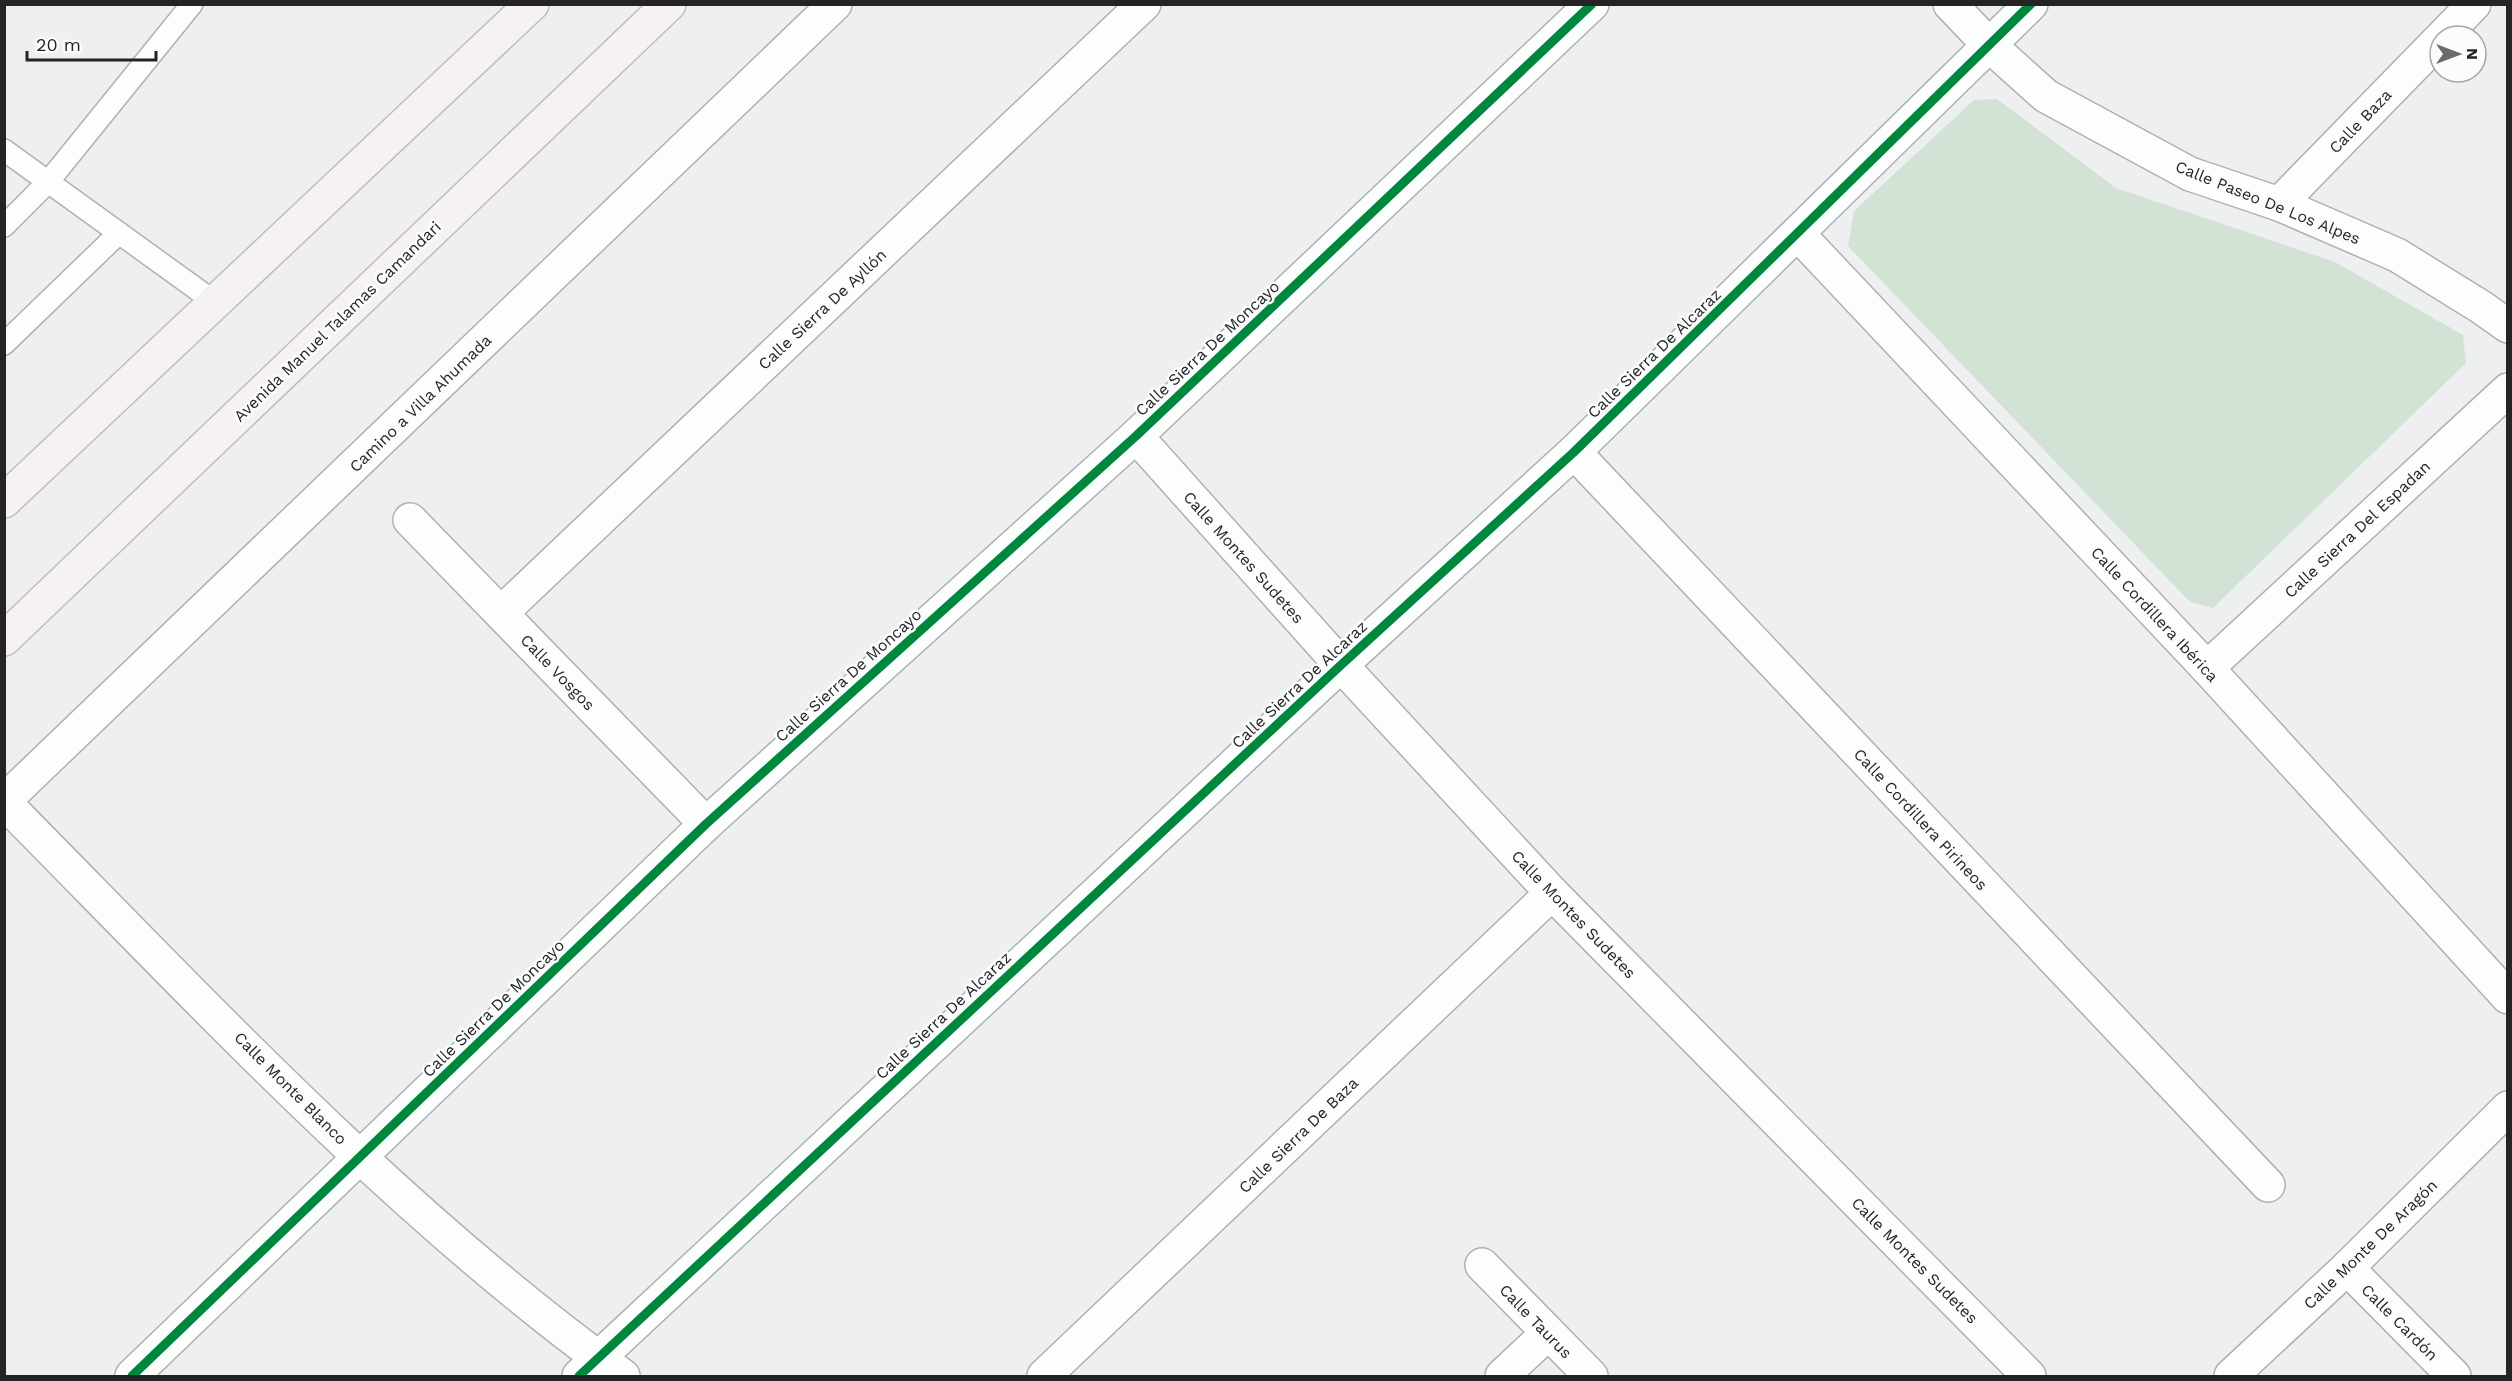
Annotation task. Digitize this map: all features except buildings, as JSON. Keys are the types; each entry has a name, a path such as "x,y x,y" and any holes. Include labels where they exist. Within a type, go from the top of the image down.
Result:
{"main road":[{"path":"4,501 532,4"},
{"name":"Avenida Manuel Talamas Camandari","path":"4,639 669,4"}],"street":[{"name":"Camino a Villa Ahumada","path":"4,802 835,4"},
{"name":"Calle Sierra De Ayllón","path":"501,614 1144,4"},
{"name":"Calle Paseo De Los Alpes","path":"1950,4 1988,44 2046,96 2190,174 2279,204 2397,255 2508,326"},
{"name":"Calle Sierra De Alcaraz","path":"600,1370 1341,665 1574,452 2031,4"},
{"path":"2455,24 2474,4"},
{"name":"Calle Sierra De Moncayo","path":"132,1377 706,824 1136,436 1581,8"},
{"name":"Calle Baza","path":"2279,204 2428,51"},
{"name":"Calle Cordillera Ibérica","path":"1798,234 2207,668 2508,997"},
{"name":"Calle Sierra Del Espadan","path":"2207,668 2508,390"},
{"name":"Calle Montes Sudetes","path":"1136,436 1341,665 1552,893 2029,1377"},
{"name":"Calle Cordillera Pirineos","path":"1574,452 2268,1185"},
{"name":"Calle Vosgos","path":"410,520 706,824"},
{"name":"Calle Monte Blanco","path":"4,802 360,1156 600,1370"},
{"name":"Calle Sierra De Baza","path":"1044,1377 1552,893"},
{"name":"Calle Monte De Aragón","path":"2230,1377 2347,1268 2508,1108"},
{"name":"Calle Taurus","path":"1482,1265 1591,1377"},
{"name":"Calle Cardón","path":"2347,1268 2454,1377"},
{"path":"1502,1377 1547,1334"}],"lane":[{"path":"4,226 48,182 192,4"},
{"path":"4,150 216,303"},
{"path":"4,344 119,233"}],"green space":[{"path":"1997,99 2116,188 2335,262 2463,335 2466,363 2213,608 2190,602 1848,246 1854,211 1974,100"}],"cycle path":[{"path":"132,1376 706,824 1136,436 1592,4"},
{"path":"579,1376 1341,665 1574,452 2031,4"}]}
